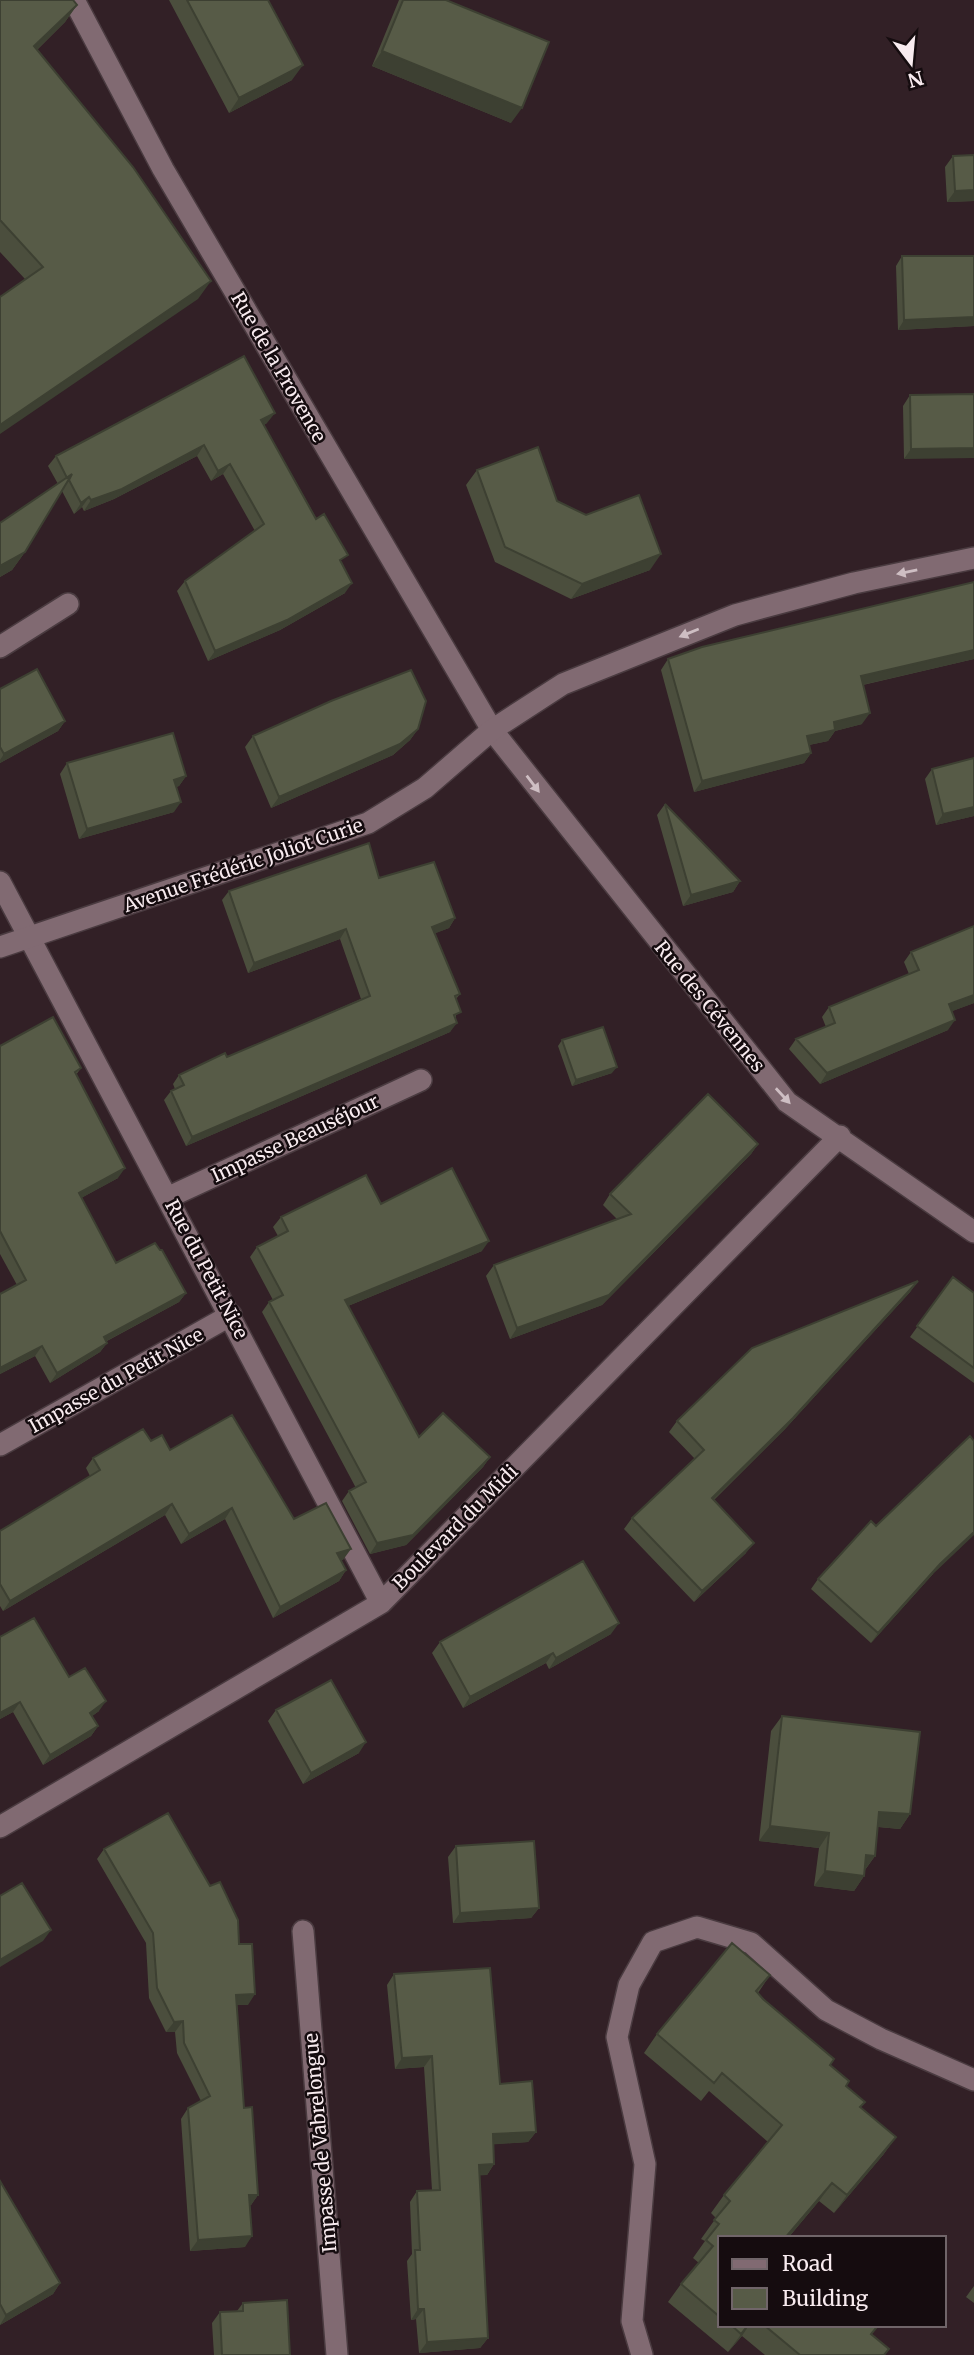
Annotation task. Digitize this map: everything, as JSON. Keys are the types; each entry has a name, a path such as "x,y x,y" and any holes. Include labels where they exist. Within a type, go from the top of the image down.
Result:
{"street":[{"name":"Rue de la Provence","path":"74,0 170,180 492,730"},
{"name":"Avenue Frédéric Joliot Curie","path":"0,947 368,823 425,788 492,730 563,684 735,615 854,583 974,558"},
{"path":"0,648 68,604"},
{"name":"Rue des Cévennes","path":"492,730 787,1102 840,1136 974,1233"},
{"name":"Rue du Petit Nice","path":"0,882 381,1602"},
{"name":"Impasse Beauséjour","path":"169,1197 421,1080"},
{"name":"Boulevard du Midi","path":"0,1827 381,1602 840,1136"},
{"name":"Impasse du Petit Nice","path":"0,1445 231,1315"},
{"path":"642,2355 632,2321 645,2164 617,2037 629,1985 653,1942 697,1927 751,1943 826,2010 881,2039 974,2080"},
{"name":"Impasse de Vabrelongue","path":"303,1931 337,2355"}],"building":[{"path":"0,0 73,0 77,5 34,46 133,167 211,281 0,425 0,297 43,267 0,220"},
{"path":"187,0 268,0 303,65 239,98"},
{"path":"403,0 446,0 549,42 522,108 382,51"},
{"path":"974,155 974,190 955,191 953,156"},
{"path":"902,256 974,256 974,317 904,320"},
{"path":"244,356 275,413 261,420 316,519 324,514 348,555 340,560 352,583 287,620 215,651 185,581 264,524 230,464 218,471 204,445 122,489 91,500 89,497 81,503 69,480 72,474 67,478 56,456"},
{"path":"974,394 974,448 911,449 910,395"},
{"path":"538,447 557,501 586,515 639,495 661,554 582,584 505,547 477,470"},
{"path":"72,474 25,552 0,566 0,523"},
{"path":"974,582 974,650 861,676 870,713 834,722 835,730 807,736 811,753 702,781 668,659 702,647"},
{"path":"37,669 65,721 4,754 0,747 0,689"},
{"path":"411,670 426,701 418,729 400,744 279,797 253,736 331,701"},
{"path":"173,733 186,776 174,780 181,802 87,829 67,763"},
{"path":"974,758 974,807 943,814 932,769"},
{"path":"665,804 740,881 691,895"},
{"path":"369,843 379,878 434,862 455,918 432,927 460,994 455,996 461,1012 454,1015 457,1023 192,1137 171,1091 184,1085 179,1075 225,1053 227,1057 370,996 346,929 254,963 229,891"},
{"path":"974,926 974,995 949,1004 955,1020 827,1073 796,1039 835,1023 829,1007 919,970 911,952"},
{"path":"53,1017 81,1068 75,1072 125,1168 79,1193 116,1263 155,1243 162,1250 186,1293 104,1337 107,1343 57,1373 42,1346 0,1368 0,1294 26,1280 0,1231 0,1046"},
{"path":"603,1027 617,1067 576,1080 562,1040"},
{"path":"708,1094 758,1144 609,1295 517,1328 494,1265 631,1214 610,1194"},
{"path":"452,1168 489,1241 345,1300 419,1437 443,1413 490,1457 413,1535 377,1543 349,1491 366,1482 269,1302 283,1295 257,1247 288,1231 281,1217 366,1175 381,1204"},
{"path":"953,1277 974,1293 974,1368 917,1326"},
{"path":"918,1281 793,1418 712,1498 754,1543 702,1591 632,1518 704,1450 677,1421 752,1348"},
{"path":"232,1415 294,1519 326,1503 351,1549 337,1553 346,1570 280,1607 232,1508 189,1534 172,1504 10,1601 0,1584 0,1531 100,1470 93,1458 143,1429 151,1441 162,1435 170,1450"},
{"path":"970,1436 974,1441 974,1532 940,1564 878,1633 818,1579 871,1521 876,1526"},
{"path":"583,1561 619,1623 556,1658 553,1653 470,1697 440,1642"},
{"path":"34,1618 69,1677 85,1668 106,1701 90,1713 98,1726 50,1755 20,1702 0,1713 0,1637"},
{"path":"331,1680 366,1742 311,1773 276,1710"},
{"path":"782,1716 920,1732 910,1814 879,1812 875,1856 866,1855 864,1876 825,1871 829,1833 770,1826"},
{"path":"168,1813 210,1886 220,1882 238,1920 239,1944 252,1944 255,1994 236,1995 244,2108 252,2107 258,2195 249,2195 252,2236 198,2240 188,2108 210,2096 184,2043 183,2021 174,2022 157,1988 153,1933 104,1849"},
{"path":"534,1841 539,1908 460,1913 456,1846"},
{"path":"22,1883 51,1930 0,1960 0,1896"},
{"path":"732,1943 770,1975 756,1991 834,2059 830,2065 849,2081 846,2086 865,2102 860,2107 896,2137 847,2195 832,2183 787,2236 718,2236 718,2315 681,2284 713,2246 706,2240 719,2224 714,2220 730,2201 724,2195 782,2125 722,2073 714,2083 657,2034"},
{"path":"490,1968 500,2084 532,2081 536,2132 493,2134 494,2164 479,2165 488,2338 427,2342 424,2309 418,2309 415,2250 420,2250 417,2191 440,2190 432,2056 402,2058 394,1974"},
{"path":"0,2181 60,2283 6,2315 0,2304"},
{"path":"287,2300 290,2355 222,2355 220,2312 243,2311 243,2303"},
{"path":"733,2327 746,2327 741,2334"},
{"path":"766,2327 875,2327 871,2334 889,2349 884,2355 800,2355"}]}
